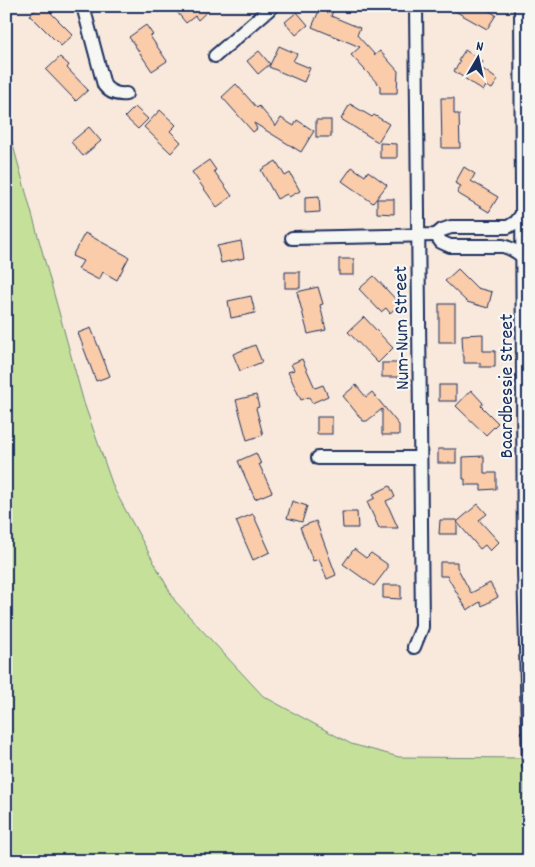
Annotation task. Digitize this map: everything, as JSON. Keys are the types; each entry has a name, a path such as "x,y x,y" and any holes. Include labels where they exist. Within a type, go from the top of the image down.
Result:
{"street":[{"path":"82,6 104,85 116,94 126,94"},
{"path":"215,56 273,6"},
{"name":"Num-Num Street","path":"414,647 422,627 416,6"},
{"name":"Baardbessie Street","path":"521,6 524,568 529,765"},
{"path":"292,238 436,235 442,230 451,227 508,227 516,222 522,214"},
{"path":"436,235 441,242 450,246 510,247 523,257"},
{"path":"318,458 420,458"}],"green space":[{"path":"6,120 84,403 114,489 175,601 263,696 351,744 399,757 524,758 525,861 6,861"}],"building":[{"path":"40,6 58,6 51,13 73,35 61,46 30,15"},
{"path":"172,6 213,6 198,20 195,16 186,23"},
{"path":"321,6 335,6 331,16 360,28 357,35 375,55 380,51 398,71 397,93 380,93 380,86 351,55 360,47 312,27"},
{"path":"446,6 481,6 496,15 487,29"},
{"path":"297,12 308,25 296,35 285,22"},
{"path":"146,25 153,35 150,36 167,61 152,71 129,37"},
{"path":"279,46 297,54 293,61 310,68 304,82 269,67"},
{"path":"465,50 483,62 480,67 498,80 492,89 486,86 483,91 454,71"},
{"path":"259,51 270,64 258,74 247,61"},
{"path":"60,57 69,65 67,68 88,90 76,101 46,70"},
{"path":"236,84 276,126 281,118 294,126 297,120 314,131 301,152 254,123 257,129 253,132 222,97"},
{"path":"441,98 454,98 454,114 459,114 460,148 442,148"},
{"path":"350,104 372,117 374,115 389,124 378,142 341,119"},
{"path":"135,107 148,119 138,129 125,117"},
{"path":"160,110 176,125 170,131 181,142 171,153 144,127"},
{"path":"316,120 331,120 331,137 316,137"},
{"path":"89,127 101,141 83,156 71,142"},
{"path":"380,143 397,144 397,158 380,158"},
{"path":"209,160 216,170 214,171 232,196 217,207 192,172"},
{"path":"276,161 285,176 290,173 300,191 289,197 287,194 277,199 261,170"},
{"path":"352,167 365,176 368,171 387,185 373,203 342,181"},
{"path":"464,167 475,174 471,181 498,197 489,212 457,193 461,186 455,183"},
{"path":"319,196 320,212 305,213 305,197"},
{"path":"377,199 394,199 394,214 377,213"},
{"path":"85,233 129,257 117,280 103,272 99,280 78,269 83,261 72,256"},
{"path":"241,241 244,258 221,263 217,246"},
{"path":"339,259 354,259 354,275 339,275"},
{"path":"458,269 477,288 492,292 488,308 467,302 445,281"},
{"path":"285,272 300,272 300,288 285,288"},
{"path":"374,276 400,304 390,313 386,308 381,312 359,289"},
{"path":"318,287 323,304 320,305 326,330 308,334 297,292"},
{"path":"251,296 255,313 231,318 228,301"},
{"path":"439,304 455,304 455,342 439,342"},
{"path":"364,317 393,348 378,363 348,332"},
{"path":"91,328 110,376 96,381 78,333"},
{"path":"483,334 483,351 495,351 495,367 480,367 480,363 464,363 462,335"},
{"path":"255,345 262,362 240,371 233,354"},
{"path":"302,359 315,388 323,385 328,396 312,403 309,397 301,400 288,372 294,370 291,364"},
{"path":"382,363 400,363 400,377 382,377"},
{"path":"356,385 366,397 372,392 399,425 399,435 382,435 382,409 367,421 363,421 343,396"},
{"path":"439,385 456,385 456,401 439,401"},
{"path":"471,390 483,403 481,406 498,423 486,435 456,406"},
{"path":"256,395 259,407 256,408 263,435 247,440 236,400"},
{"path":"317,417 332,417 332,434 317,434"},
{"path":"438,449 456,449 456,463 438,463"},
{"path":"256,453 272,492 255,499 238,461"},
{"path":"484,456 484,473 496,473 496,489 481,490 481,485 465,485 465,479 463,479 463,457"},
{"path":"390,486 395,497 386,501 398,528 379,528 367,502 375,498 373,494"},
{"path":"292,501 307,506 302,522 287,518"},
{"path":"478,504 487,514 479,520 499,542 490,551 485,545 480,549 457,522"},
{"path":"342,512 357,512 358,528 343,528"},
{"path":"253,514 270,552 253,560 236,521"},
{"path":"440,520 457,520 457,534 439,534"},
{"path":"316,521 336,575 327,579 319,559 313,561 300,527"},
{"path":"354,549 366,558 371,553 387,564 387,569 374,586 343,564"},
{"path":"440,562 457,562 457,567 471,593 490,583 498,597 482,606 480,602 467,610 447,576 440,576"},
{"path":"383,585 401,585 401,599 383,598"}]}
